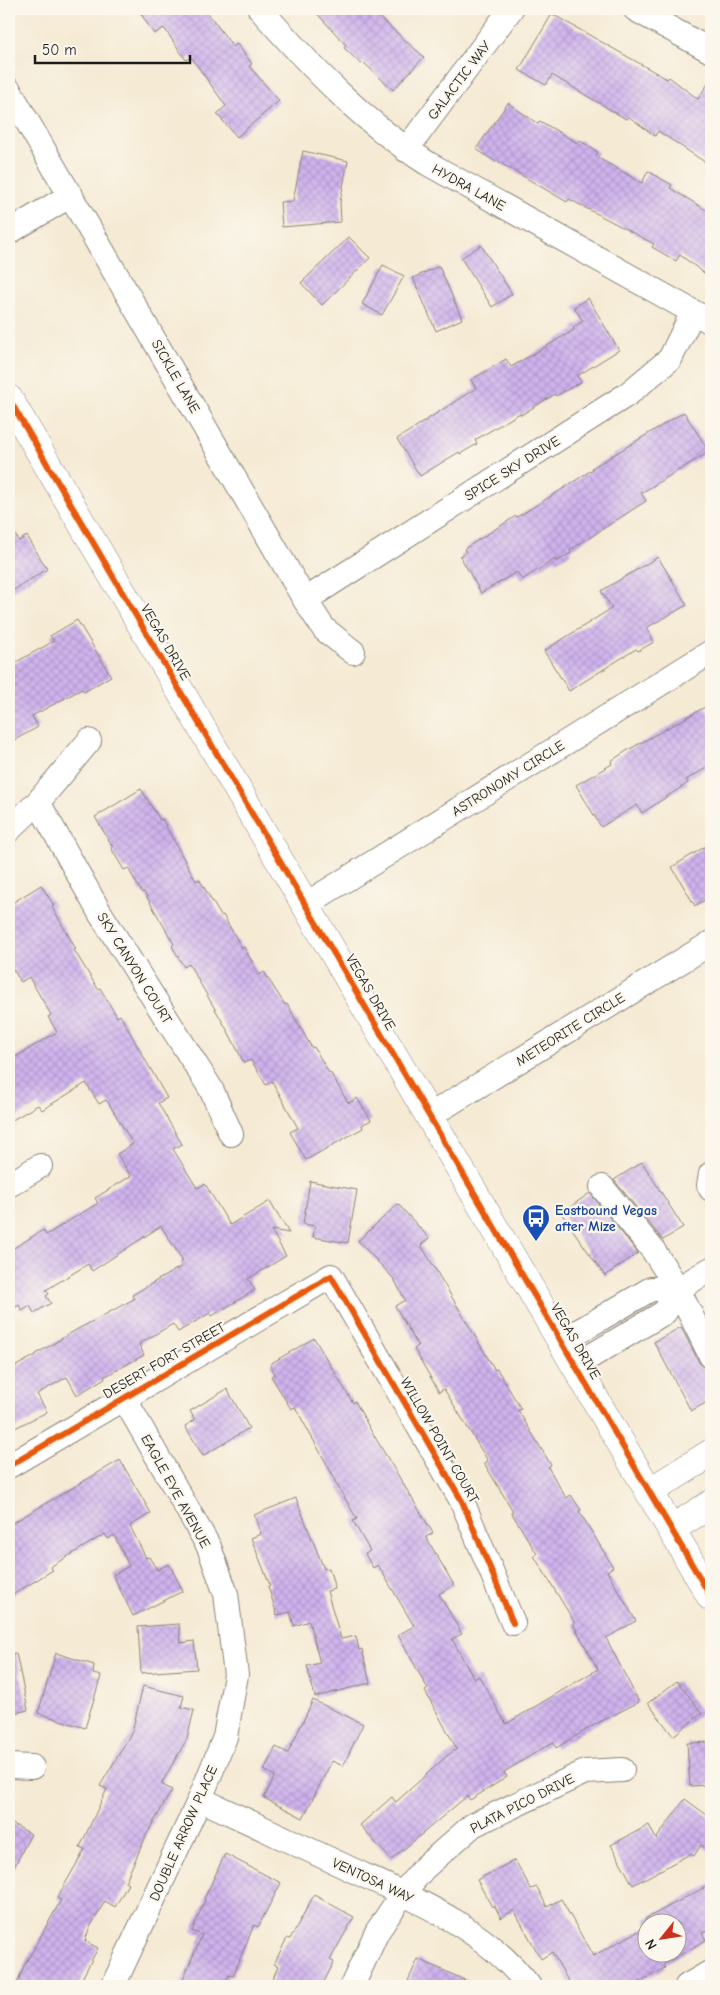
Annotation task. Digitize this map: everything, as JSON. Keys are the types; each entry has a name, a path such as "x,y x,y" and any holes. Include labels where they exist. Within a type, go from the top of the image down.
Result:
{"main road":[{"name":"VEGAS DRIVE","path":"9,399 711,1597"},
{"path":"650,1492 711,1453"},
{"path":"671,1529 711,1504"}],"street":[{"name":"HYDRA LANE","path":"260,9 294,48 344,98 406,150 702,317"},
{"name":"GALACTIC WAY","path":"406,150 511,9"},
{"path":"635,9 711,51"},
{"name":"SICKLE LANE","path":"9,90 305,600 324,629 353,652"},
{"path":"9,232 71,195"},
{"name":"SPICE SKY DRIVE","path":"305,600 628,394 670,359 702,317"},
{"name":"ASTRONOMY CIRCLE","path":"306,905 711,652"},
{"path":"9,830 38,802 90,742"},
{"name":"SKY CANYON COURT","path":"38,802 100,913 211,1090 231,1134"},
{"name":"METEORITE CIRCLE","path":"429,1116 711,943"},
{"path":"9,1185 40,1166"},
{"path":"602,1187 653,1250 678,1289 711,1356"},
{"path":"562,1342 650,1289 678,1289 711,1270"},
{"name":"DESERT FORT STREET","path":"9,1466 331,1276"},
{"name":"WILLOW POINT COURT","path":"331,1276 462,1501 513,1623"},
{"path":"576,1365 665,1312 678,1289"},
{"name":"EAGLE EYE AVENUE","path":"124,1398 209,1547 226,1594 236,1675"},
{"name":"DOUBLE ARROW PLACE","path":"113,1986 200,1799 225,1737 236,1675"},
{"path":"9,1766 32,1767"},
{"name":"PLATA PICO DRIVE","path":"352,1986 378,1932 403,1893 424,1868 473,1825 586,1772 622,1770"},
{"name":"VENTOSA WAY","path":"200,1799 403,1893 456,1920 484,1941 529,1986"},
{"path":"687,1986 711,1972"}],"building":[{"path":"138,9 205,9 233,47 237,44 252,64 249,66 279,101 237,137 217,114 226,106 191,57 186,60 164,28 154,34"},
{"path":"313,9 370,9 424,57 393,90 363,62 361,64 344,48 346,45"},
{"path":"552,14 667,79 669,77 698,99 711,79 711,166 658,131 655,136 628,116 626,119 552,75 546,85 519,70"},
{"path":"508,103 538,124 540,121 577,143 579,140 598,152 595,156 642,183 648,171 672,185 670,188 711,213 711,278 680,255 676,261 652,247 654,244 569,199 567,202 476,149"},
{"path":"303,151 348,161 340,202 341,222 282,227 280,202 293,201"},
{"path":"349,237 370,258 322,305 301,283"},
{"path":"481,245 512,294 492,307 461,258"},
{"path":"383,265 404,276 382,315 362,304"},
{"path":"439,266 462,319 436,331 413,278"},
{"path":"588,298 619,350 577,376 581,382 556,396 555,394 521,415 520,413 475,440 477,444 460,454 459,452 420,476 397,439 476,388 471,380 506,359 511,367 574,330 573,327 583,321 574,307"},
{"path":"684,412 709,452 641,493 646,501 570,550 571,553 556,562 555,559 522,580 517,572 481,593 460,556 466,552 464,549"},
{"path":"9,524 19,541 27,536 47,569 9,593"},
{"path":"658,557 687,605 646,628 654,642 638,651 636,649 569,691 544,651 612,608 601,591"},
{"path":"77,620 111,676 84,692 82,689 32,716 38,727 9,743 9,666 54,641 50,636"},
{"path":"705,707 711,717 711,765 686,780 688,783 642,813 637,805 601,827 576,785 612,764 611,761 628,750"},
{"path":"141,789 160,820 162,819 196,881 199,879 242,948 244,947 259,975 264,972 285,1005 287,1004 312,1048 314,1047 347,1101 349,1103 357,1098 371,1120 362,1125 363,1128 306,1160 290,1132 298,1128 272,1081 266,1085 251,1060 244,1063 189,964 184,967 172,946 174,944 144,892 142,893 128,868 124,870 95,817"},
{"path":"711,843 711,896 695,906 672,867"},
{"path":"41,885 76,949 74,950 117,1017 120,1015 167,1098 158,1103 182,1144 173,1149 197,1188 205,1184 230,1225 270,1201 289,1233 271,1230 286,1256 248,1279 255,1290 212,1316 210,1313 178,1332 173,1324 139,1344 144,1355 104,1377 77,1395 67,1377 37,1394 47,1412 15,1428 9,1417 9,1370 76,1330 134,1299 132,1295 182,1266 180,1262 183,1261 161,1226 92,1271 88,1264 46,1290 49,1294 46,1296 51,1303 34,1313 30,1306 22,1311 19,1305 9,1311 9,1251 43,1230 46,1235 98,1203 95,1198 131,1176 117,1154 133,1144 108,1102 106,1100 99,1104 86,1083 42,1110 38,1105 9,1122 9,1061 57,1032 48,1017 51,1015 29,977 21,982 9,963 9,905"},
{"path":"642,1162 683,1227 663,1240 614,1180"},
{"path":"310,1181 357,1190 348,1243 313,1237 315,1226 303,1224"},
{"path":"590,1193 638,1253 605,1276 561,1213"},
{"path":"398,1204 429,1238 421,1245 495,1370 497,1369 521,1409 518,1410 551,1465 548,1467 566,1498 571,1495 613,1567 607,1571 636,1621 606,1638 639,1702 594,1725 556,1748 553,1742 504,1772 507,1777 470,1800 467,1796 391,1860 360,1825 392,1797 396,1802 457,1749 425,1691 428,1689 398,1635 414,1626 378,1565 373,1568 365,1554 370,1551 353,1521 357,1519 295,1407 291,1409 271,1376 275,1374 270,1364 314,1338 353,1403 355,1401 433,1533 426,1537 454,1585 439,1594 462,1634 452,1639 474,1679 479,1676 506,1724 598,1669 573,1624 575,1623 534,1556 537,1554 484,1463 488,1461 444,1389 439,1392 414,1349 418,1346 395,1306 405,1300 394,1279 358,1241"},
{"path":"681,1327 699,1362 704,1368 711,1370 711,1400 691,1411 654,1342"},
{"path":"227,1389 249,1428 203,1456 185,1426 195,1420 190,1411"},
{"path":"120,1460 151,1513 130,1526 146,1558 149,1557 157,1570 169,1564 183,1591 133,1616 113,1575 129,1566 114,1535 108,1539 105,1534 50,1567 53,1570 9,1597 9,1525"},
{"path":"296,1498 324,1569 329,1568 335,1589 327,1591 341,1639 356,1636 359,1650 362,1649 370,1683 315,1697 307,1666 320,1663 309,1621 294,1626 290,1612 277,1615 268,1586 270,1585 251,1538 261,1534 254,1515"},
{"path":"179,1624 181,1643 194,1641 197,1669 141,1673 138,1627"},
{"path":"16,1653 28,1710 9,1714 9,1654"},
{"path":"56,1653 94,1665 93,1674 101,1676 85,1728 38,1713"},
{"path":"677,1681 702,1713 673,1736 648,1703"},
{"path":"143,1686 184,1696 181,1707 194,1710 187,1739 161,1784 172,1790 148,1832 125,1882 128,1884 115,1907 105,1901 89,1929 85,1941 98,1948 78,1986 16,1986 24,1966 61,1900 57,1898 85,1849 80,1847 107,1789 100,1786 132,1732"},
{"path":"313,1700 363,1724 343,1766 332,1761 303,1818 264,1798 275,1776 264,1770 276,1747 288,1753"},
{"path":"711,1742 711,1785 690,1786 687,1743"},
{"path":"685,1799 711,1818 711,1852 701,1845 694,1856 690,1854 633,1885 611,1845 649,1825 656,1839"},
{"path":"9,1822 31,1834 9,1877"},
{"path":"225,1854 281,1883 258,1927 254,1925 233,1976 229,1975 224,1986 180,1986 202,1935 192,1931 204,1899"},
{"path":"515,1860 531,1889 537,1887 547,1907 561,1899 593,1956 638,1931 638,1962 668,1962 663,1965 665,1968 632,1986 571,1986 552,1952 541,1959 514,1910 501,1918 494,1905 492,1907 477,1880"},
{"path":"711,1884 711,1930 702,1933 706,1940 688,1950 688,1912 658,1912"},
{"path":"314,1895 354,1917 330,1960 334,1962 322,1986 270,1986 278,1966 274,1964 287,1938 290,1939"},
{"path":"418,1959 478,1986 420,1986 408,1981"}],"cycle path":[{"path":"9,399 711,1597"},
{"path":"9,1466 331,1276 462,1501 513,1623"}],"place":[{"name":"Eastbound Vegas after Mize","path":"536,1242"}]}
